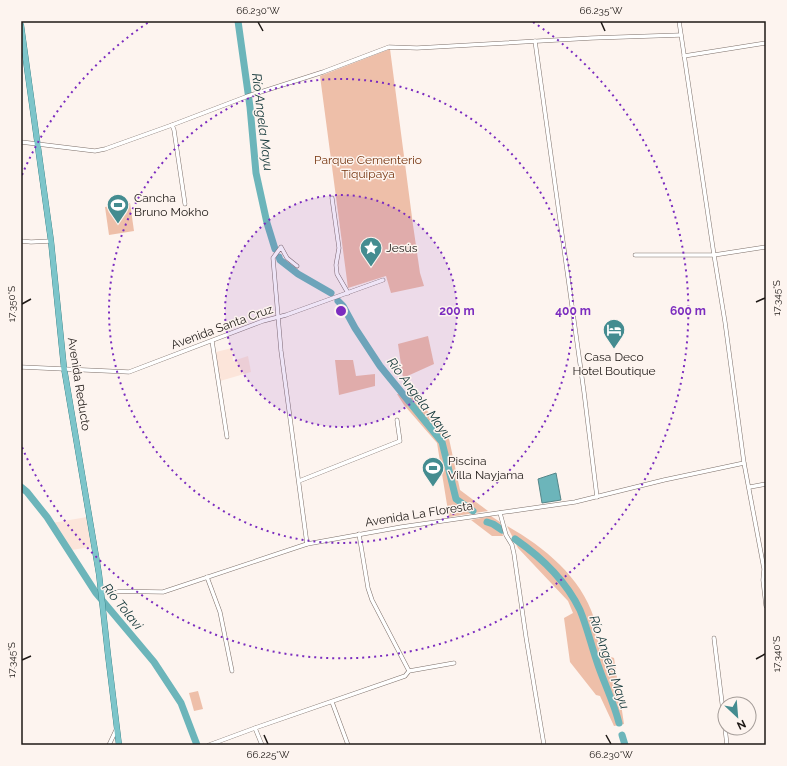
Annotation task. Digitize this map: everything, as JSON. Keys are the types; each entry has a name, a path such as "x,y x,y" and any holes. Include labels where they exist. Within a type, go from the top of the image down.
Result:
{"main road":[{"name":"Avenida Reducto","path":"21,25 51,241 64,368 91,521 103,607 119,745"}],"street":[{"path":"678,21 725,322 744,463 750,487 764,569 763,580 766,606"},
{"path":"21,142 95,151 172,125 248,96 323,72 389,46 417,48 681,35"},
{"path":"535,41 584,392 597,497"},
{"path":"684,56 766,43"},
{"path":"172,125 174,130 184,204"},
{"path":"332,198 338,248 336,265 337,274 348,293"},
{"path":"21,241 51,241"},
{"path":"297,266 286,258 281,247 273,258 288,409 307,544"},
{"path":"635,255 714,255 766,247"},
{"name":"Avenida Santa Cruz","path":"21,367 129,372 263,321 383,280"},
{"path":"212,341 226,437"},
{"path":"299,481 400,441 397,420"},
{"name":"Avenida La Floresta","path":"101,593 163,592 307,544 359,534 575,502 664,480 744,463"},
{"path":"750,487 766,484"},
{"path":"500,513 506,535 512,545 514,554 544,745"},
{"path":"359,534 368,588 372,600 409,672"},
{"path":"207,577 220,612 232,671"},
{"path":"714,638 721,696"},
{"path":"210,745 405,676 409,672 454,663"},
{"path":"332,702 348,745"},
{"path":"109,745 117,727"},
{"path":"255,728 262,745"}],"shaded area":[{"path":"232,348 233,361 248,356 251,372 220,381 216,352"},
{"path":"87,517 91,547 65,551 50,527 52,523"}],"green space":[{"name":"Parque Cementerio Tiquipaya","path":"390,49 413,225 420,273 424,286 391,293 386,276 348,288 320,76"},
{"path":"130,203 134,231 109,235 105,207"},
{"path":"428,336 434,364 403,378 398,344"},
{"path":"335,360 353,360 356,376 375,374 375,386 339,395"},
{"path":"397,394 413,395 448,434 460,490 488,511 449,517 437,443 404,405"},
{"path":"491,516 500,522 503,536 492,536 471,520"},
{"path":"507,526 521,534 547,553 570,576 580,589 594,618 595,634 598,641 606,655 614,658 624,724 614,726 600,696 596,695 570,662 564,618 573,613 568,601 518,548"},
{"path":"198,691 203,709 194,711 189,693"}],"water":[{"path":"556,473 561,500 542,503 538,479"}],"waterway":[{"name":"Río Angela Mayu","path":"238,21 250,107 256,173 267,223 275,249"},
{"name":"Río Angela Mayu","path":"279,257 280,260 298,274 331,293"},
{"name":"Río Angela Mayu","path":"338,301 343,306 355,328 380,366 442,442 456,499 473,511"},
{"name":"Río Tolavi","path":"21,487 27,492 47,517 96,593 154,662 181,703 197,745"},
{"name":"Río Angela Mayu","path":"487,522 502,530"},
{"name":"Río Angela Mayu","path":"515,539 552,570 568,589 574,599 583,617 598,665 619,723"},
{"name":"Río Angela Mayu","path":"622,735 625,745"}],"place":[{"name":"Cancha Bruno Mokho","path":"118,224"},
{"name":"Jesús","path":"371,268"},
{"name":"Casa Deco Hotel Boutique","path":"614,350"},
{"name":"Piscina Villa Nayjama","path":"433,488"}]}
